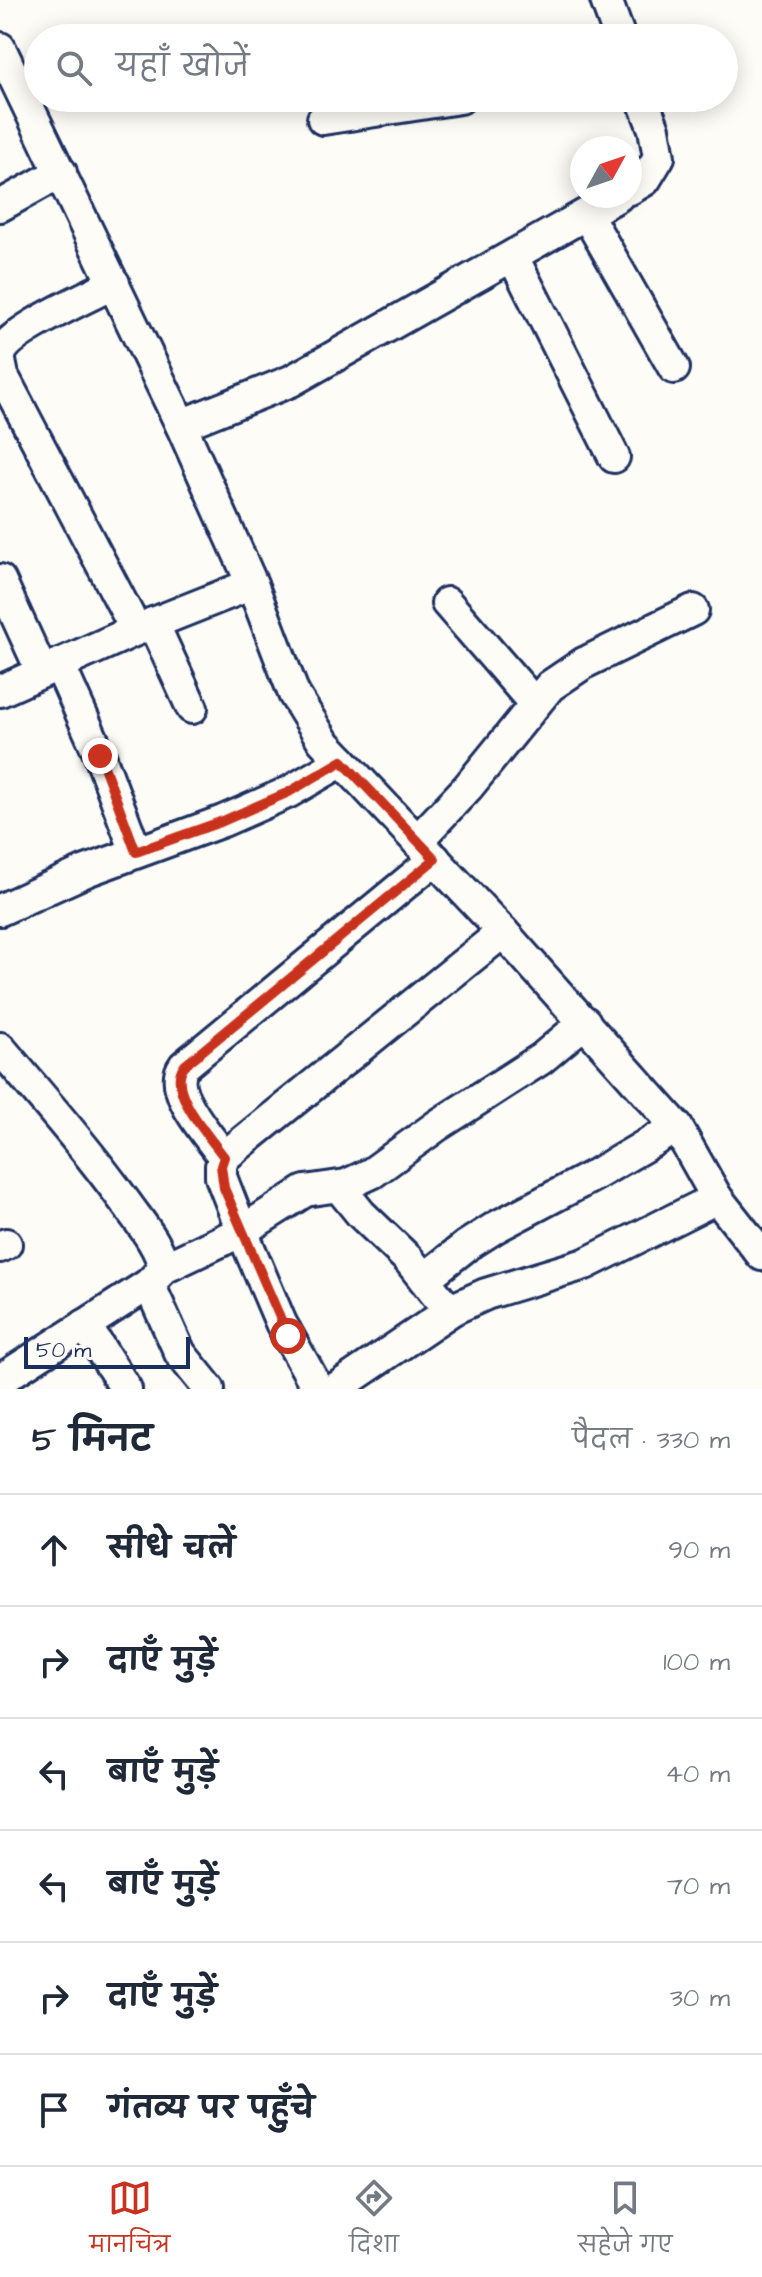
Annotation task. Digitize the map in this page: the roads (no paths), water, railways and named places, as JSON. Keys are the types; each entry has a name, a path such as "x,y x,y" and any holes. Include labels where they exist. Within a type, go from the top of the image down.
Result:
{"street":[{"path":"606,0 615,24"},
{"path":"0,48 24,97"},
{"path":"31,112 181,425 252,584 294,694 323,741 503,932 677,1127 717,1198 762,1255"},
{"path":"323,119 369,112"},
{"path":"642,182 659,157 647,112"},
{"path":"0,206 61,172"},
{"path":"181,425 291,381 598,208"},
{"path":"587,215 674,368"},
{"path":"513,257 614,457"},
{"path":"114,283 16,334 2,347 0,359 3,376 10,414 192,708"},
{"path":"0,580 100,756 136,852"},
{"path":"0,691 144,627 252,584"},
{"path":"447,603 534,703"},
{"path":"318,1389 281,1323 242,1231 221,1177 224,1157 179,1090 179,1073 426,850 468,787 534,703 557,680 584,663 693,610"},
{"path":"0,910 86,871 289,792 342,761"},
{"path":"224,1157 503,932"},
{"path":"0,1380 157,1276 242,1231 305,1191 339,1187 372,1173 438,1125 541,1059 585,1022"},
{"path":"0,1048 103,1171 162,1257 157,1276 180,1353 209,1389"},
{"path":"424,1279 496,1227 677,1127"},
{"path":"339,1187 361,1214 400,1250 442,1302 453,1309"},
{"path":"335,1389 453,1309 486,1294 585,1264 717,1198"},
{"path":"85,1325 126,1389"}]}
